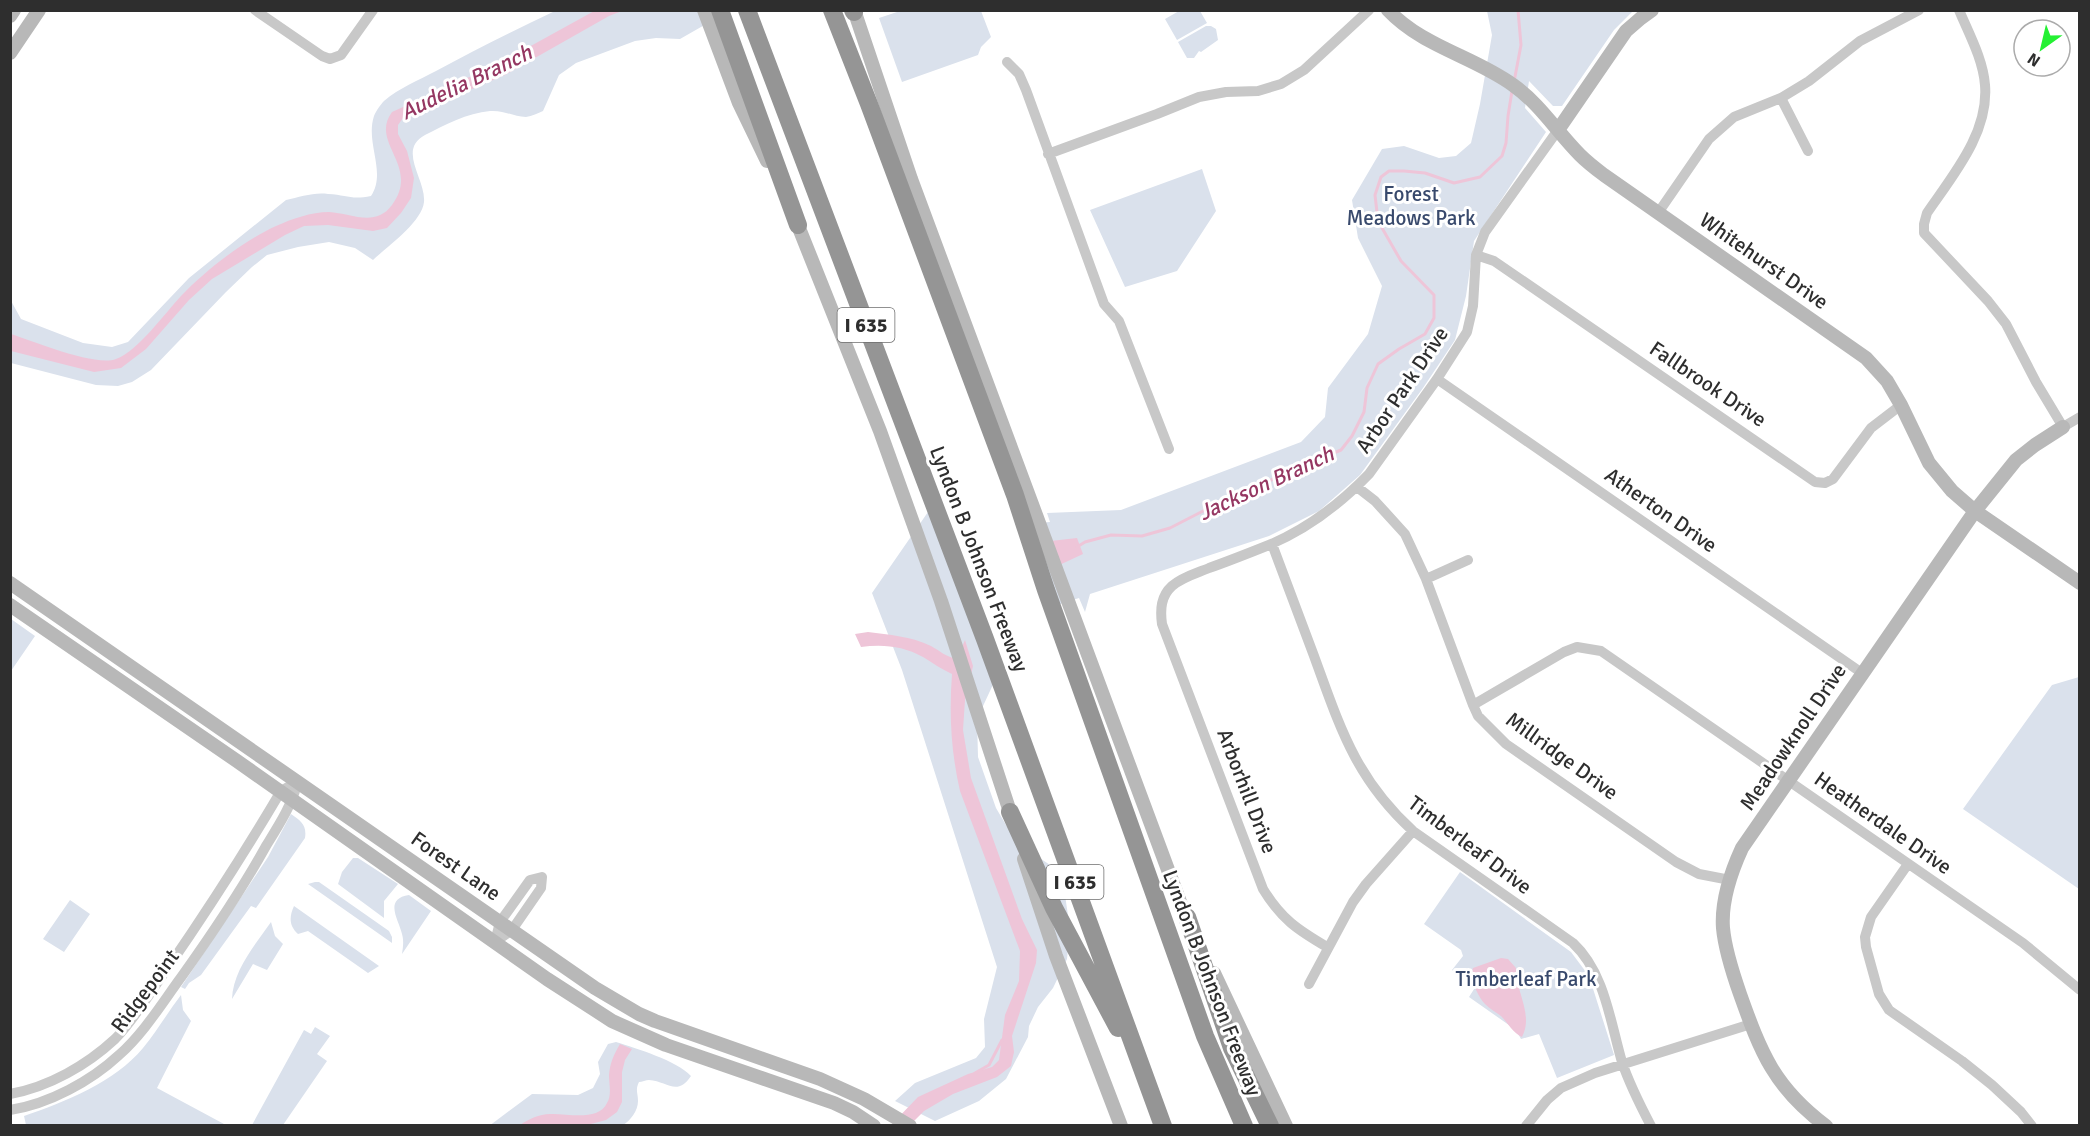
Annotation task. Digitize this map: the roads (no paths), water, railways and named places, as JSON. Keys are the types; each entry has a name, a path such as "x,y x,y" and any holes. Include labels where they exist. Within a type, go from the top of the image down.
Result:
{"highway":[{"path":"720,10 798,225"},
{"name":"Lyndon B Johnson Freeway","path":"747,10 986,639 1163,1125"},
{"name":"Lyndon B Johnson Freeway","path":"832,10 870,104 1015,495 1046,590 1204,1036 1244,1125"},
{"path":"1010,812 1054,908 1150,1087"},
{"path":"1187,917 1232,1048 1270,1125"}],"main road":[{"path":"10,16 14,10"},
{"path":"10,53 39,10"},
{"path":"704,10 739,103 798,225 880,431 941,601 1041,912 1093,1056 1121,1125"},
{"name":"Whitehurst Drive","path":"1388,10 1406,26 1433,44 1485,66 1515,86 1541,110 1579,154 1604,176 1866,358 1887,381 1902,405 1929,463 1952,491 1975,511 2079,584"},
{"name":"Arbor Park Drive","path":"1558,130 1626,31 1653,10"},
{"path":"854,11 911,179 1187,917 1286,1125"},
{"name":"Meadowknoll Drive","path":"1826,1125 1803,1107 1785,1088 1766,1060 1751,1024 1736,982 1723,928 1730,880 1742,848 1975,511 2016,460 2063,428"},
{"name":"Forest Lane","path":"10,583 595,988 639,1014 820,1079 864,1099 910,1125"},
{"name":"Forest Lane","path":"10,605 135,689 547,979 612,1021 648,1038 712,1062 834,1104 874,1125"},
{"path":"33,619 39,616 45,617 75,638 87,636"},
{"path":"135,689 145,675"},
{"path":"351,841 357,836 364,838 398,862 410,868 422,868"},
{"path":"712,1062 719,1043"}],"street":[{"path":"255,10 322,56 330,58 341,55 372,10"},
{"path":"1048,154 1199,97 1226,92 1258,91 1281,84 1304,70 1369,10"},
{"path":"1658,213 1708,138 1734,117 1781,98 1809,81 1860,40 1919,10"},
{"path":"1959,10 1979,61 1985,85 1983,113 1977,133 1967,153 1928,213 1924,233 1988,301 2006,324 2063,428"},
{"path":"1007,62 1019,74 1104,304 1119,321 1169,449"},
{"path":"1781,98 1808,151"},
{"name":"Arbor Park Drive","path":"1162,624 1162,603 1166,592 1174,584 1188,576 1272,544 1295,532 1357,487 1382,458 1467,332 1473,306 1476,255 1485,232 1558,130"},
{"name":"Fallbrook Drive","path":"1476,255 1494,261 1815,482 1825,483 1833,479 1871,428 1902,405"},
{"name":"Atherton Drive","path":"1437,379 1862,674"},
{"name":"Meadowknoll Drive","path":"2063,428 2079,417"},
{"name":"Millridge Drive","path":"1357,487 1375,501 1405,534 1426,579 1478,716 1506,744 1676,862 1699,874 1730,880"},
{"name":"Timberleaf Drive","path":"1272,544 1342,732 1366,779 1393,813 1413,831 1584,953 1598,978 1623,1064 1651,1125"},
{"path":"1426,579 1468,560"},
{"name":"Arborhill Drive","path":"1162,624 1263,889 1275,908 1298,931 1327,948"},
{"name":"Heatherdale Drive","path":"1473,705 1564,652 1577,647 1601,651 2023,943 2079,990"},
{"name":"Ridgepoint","path":"10,1094 57,1078 94,1057 126,1027 235,868 281,791 298,781"},
{"name":"Ridgepoint","path":"10,1110 26,1108 65,1091 95,1074 119,1056 144,1029 249,877 293,800 298,781"},
{"path":"1309,984 1353,902 1413,831"},
{"path":"1908,864 1871,917 1865,937 1880,994 1889,1010 1992,1084 2032,1125"},
{"path":"235,868 249,877"},
{"path":"495,942 506,926"},
{"path":"158,981 172,990"},
{"path":"1526,1125 1547,1100 1561,1088 1595,1073 1751,1024"}],"water":[{"name":"Audelia Branch","path":"596,10 622,11 609,16 505,75 403,118 398,125 398,134 407,151 414,178 411,198 387,228 373,231 328,225 304,226 285,235 212,279 189,300 146,349 121,368 94,372 11,351 11,334 79,356 106,361 116,359 142,340 202,276 225,257 263,232 315,213 329,212 370,218 385,212 392,205 399,191 401,178 386,134 387,123 392,112 498,64"},
{"path":"1077,538 1083,554 1053,568 1042,542"},
{"path":"868,632 916,640 957,659 965,640 973,666 965,700 963,730 971,778 1022,919 1037,950 1036,963 1012,1036 1014,1052 1011,1066 997,1077 953,1094 924,1111 910,1125 891,1125 918,1097 968,1074 992,1067 999,1060 1005,1015 1019,981 1020,951 960,791 952,733 952,674 908,650 885,646 861,647 855,634"},
{"path":"1501,958 1508,959 1516,968 1526,1020 1522,1037 1485,1004 1473,982 1473,968"},
{"path":"620,1044 632,1049 625,1060 622,1072 622,1102 617,1112 606,1120 587,1125 520,1125 542,1115 589,1115 603,1109 609,1097 611,1063"}],"waterway":[{"name":"Jackson Branch","path":"1514,82 1521,45 1518,10"},
{"name":"Jackson Branch","path":"1077,547 1085,542 1111,535 1142,536 1170,528 1205,510 1238,501 1276,477 1341,450 1352,436 1364,412 1367,388 1378,364 1425,334 1434,318 1434,295 1401,261 1378,221 1375,195 1381,177 1389,171 1425,173 1454,183 1480,177 1502,156 1506,143 1512,91"},
{"name":"Jackson Branch","path":"975,1073 989,1065 1002,1040"}],"park label":[{"name":"Forest Meadows Park","path":"1411,206"},
{"name":"Timberleaf Park","path":"1526,979"}]}
